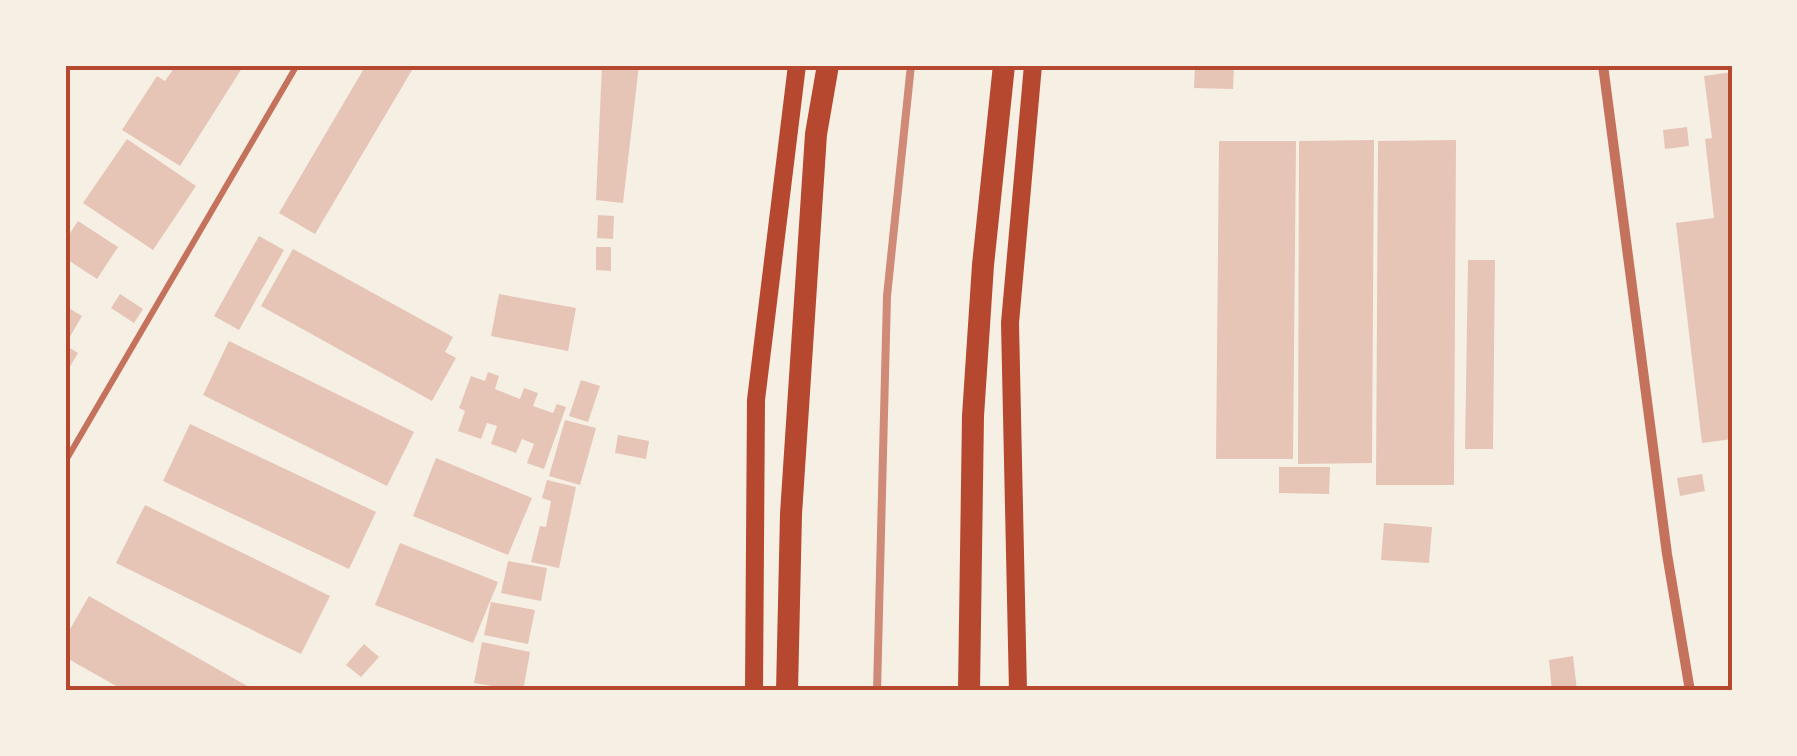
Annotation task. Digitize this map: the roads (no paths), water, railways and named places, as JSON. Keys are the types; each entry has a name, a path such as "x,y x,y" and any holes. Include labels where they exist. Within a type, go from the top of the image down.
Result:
{"highway":[{"path":"786,691 791,514 816,134 828,65"},
{"path":"969,691 973,416 983,264 1004,65"}],"main road":[{"path":"754,691 756,400 797,65"},
{"path":"1018,691 1010,323 1033,65"}],"street":[{"path":"1603,65 1667,554 1690,691"}],"lane":[{"path":"65,462 298,65"}],"railway":[{"path":"877,691 887,296 911,65"}]}
